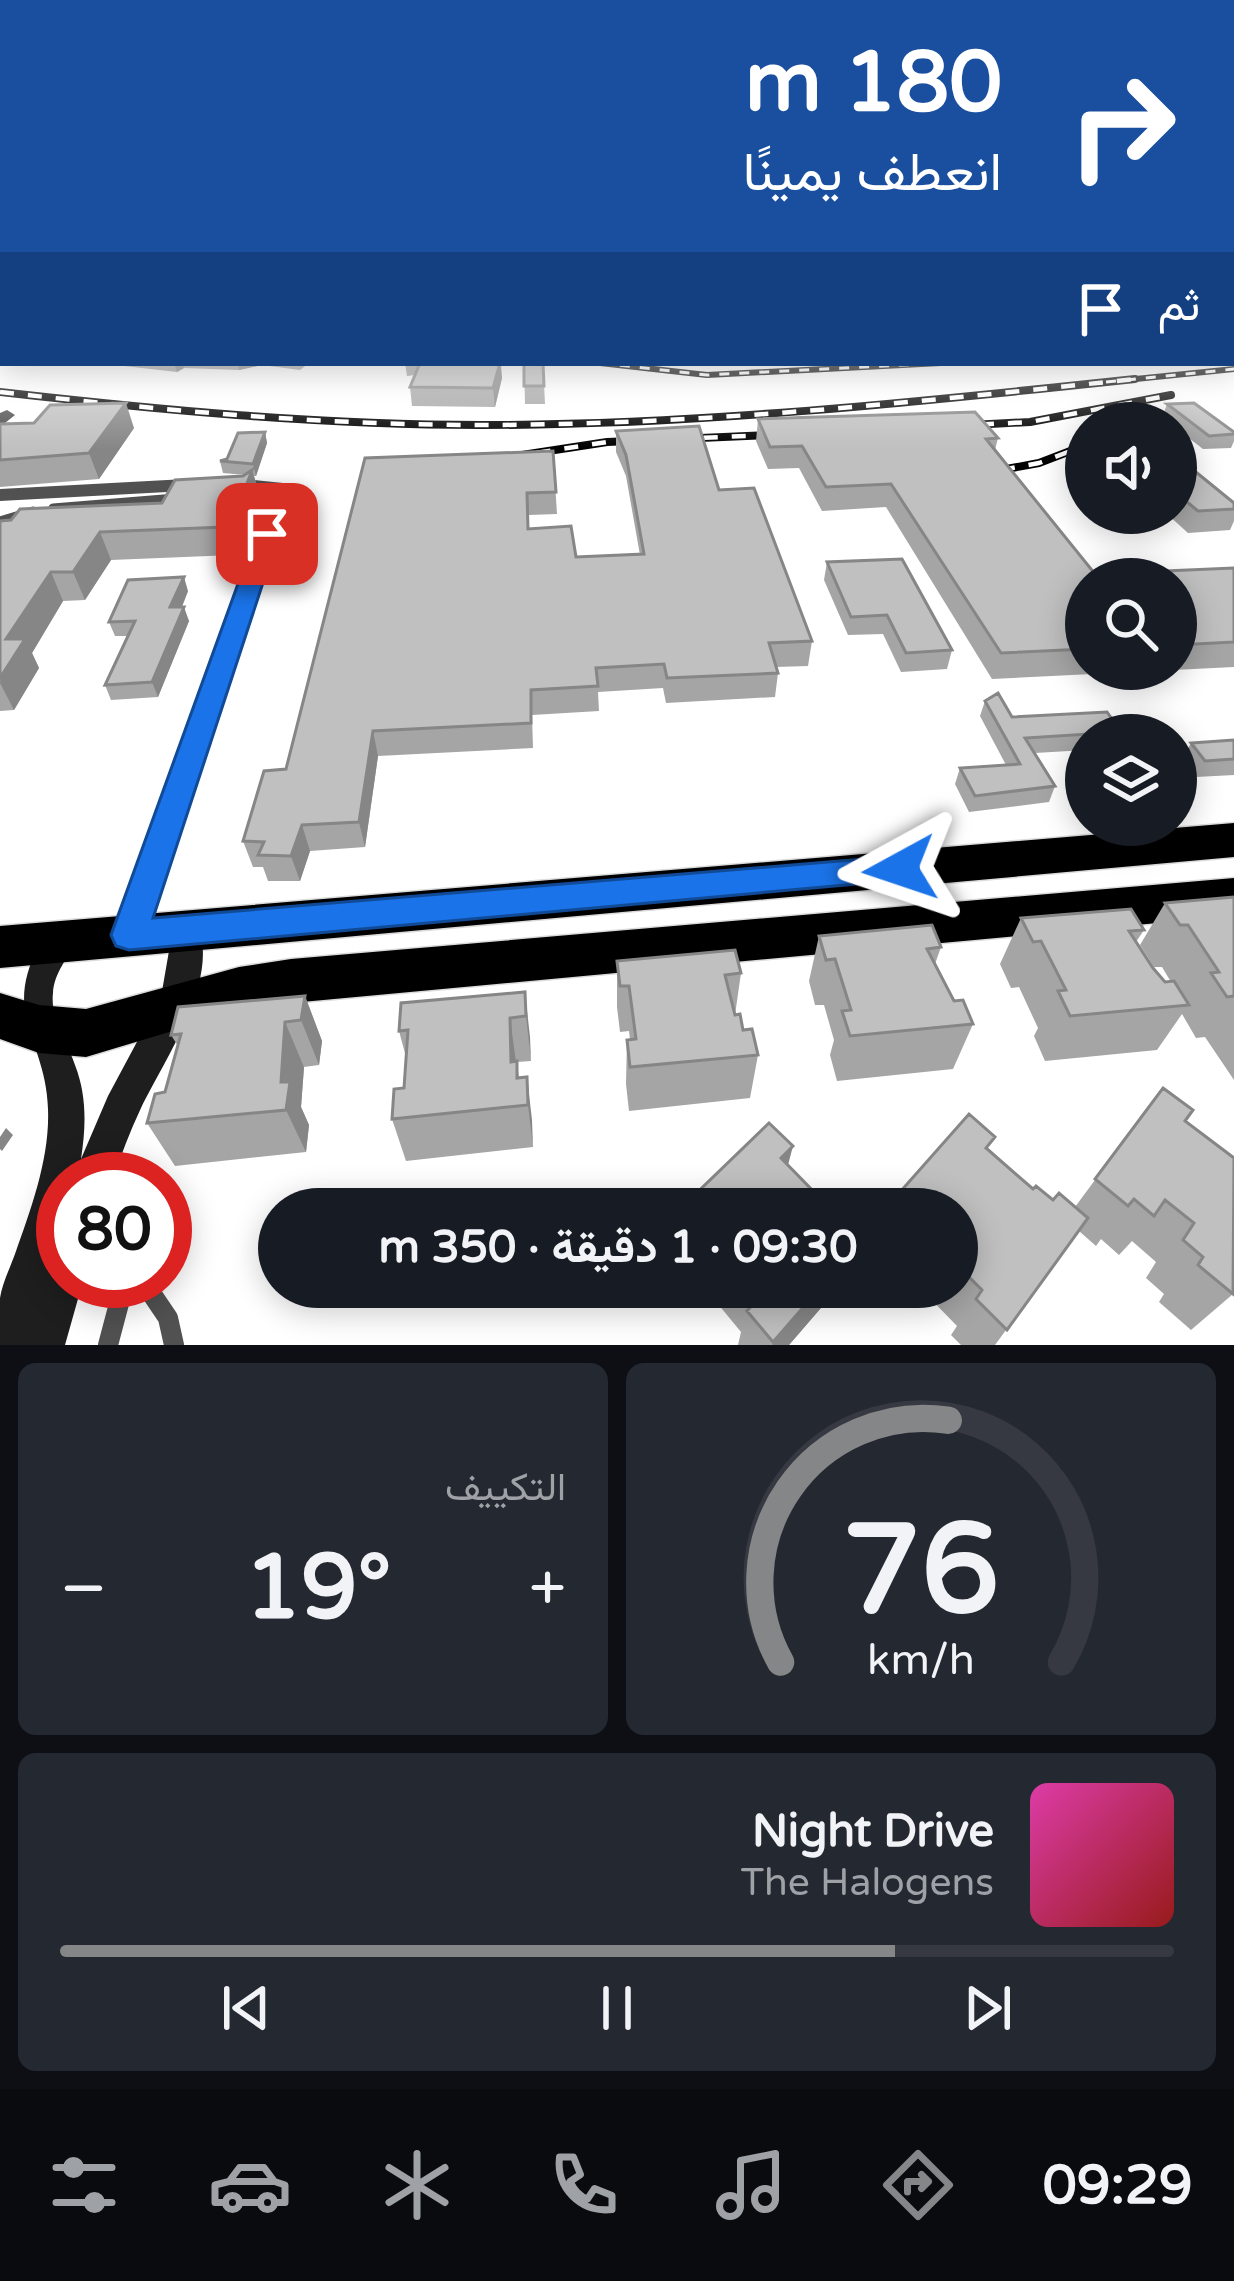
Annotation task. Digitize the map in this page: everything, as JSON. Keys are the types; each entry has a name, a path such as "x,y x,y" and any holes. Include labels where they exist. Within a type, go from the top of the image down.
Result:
{"highway":[{"path":"0,947 1234,840"},
{"path":"19,1022 86,1033 239,989 291,981 1234,897"}],"street":[{"path":"0,495 223,483 283,489 129,935"},
{"path":"107,1152 185,975 185,931"},
{"path":"5,1345 65,1138 66,1092 19,1022 42,966 60,941"},
{"path":"43,1345 54,1308"}],"lane":[{"path":"0,521 15,513 87,504 250,494"},
{"path":"108,1345 118,1308"},
{"path":"162,1308 174,1345"}],"building":[{"path":"419,366 499,366 493,388 410,387"},
{"path":"524,366 543,366 544,386 524,386"},
{"path":"126,403 89,453 0,460 0,424 34,423 50,405"},
{"path":"1197,405 1234,432 1209,436 1197,427"},
{"path":"975,412 998,438 986,439 1082,558 1065,558 1065,650 1001,653 891,484 826,487 802,446 770,447 758,419"},
{"path":"699,426 719,490 754,488 812,641 769,643 778,673 667,678 664,664 596,668 598,686 531,690 531,723 373,731 359,822 302,825 291,856 258,855 264,842 243,841 264,771 286,769 365,458 553,451 556,492 527,493 528,529 571,526 576,557 644,554 626,455 616,431"},
{"path":"265,432 253,464 220,461 227,459 238,433"},
{"path":"252,470 235,516 225,527 100,532 73,572 51,572 6,639 25,639 0,678 0,521 11,520 20,509 162,503 175,480 243,476"},
{"path":"1197,473 1234,503 1234,509 1198,511"},
{"path":"902,559 952,650 906,653 887,615 851,617 827,562"},
{"path":"1234,568 1234,642 1197,644 1197,570"},
{"path":"184,577 170,607 184,607 152,682 105,685 135,621 109,622 128,580"},
{"path":"998,693 1012,717 1065,714 1065,736 1025,738 1055,786 975,796 960,768 1020,764 985,701"},
{"path":"1234,740 1234,759 1205,761 1197,743"},
{"path":"1234,897 1234,996 1227,997 1211,973 1219,972 1188,925 1180,925 1165,903"},
{"path":"1131,909 1144,930 1129,931 1153,968 1165,982 1174,981 1189,1005 1070,1016 1058,991 1066,990 1041,941 1033,942 1021,918"},
{"path":"932,925 941,947 927,949 954,1001 963,1000 973,1024 850,1036 842,1011 851,1010 835,959 826,960 819,936"},
{"path":"735,950 741,973 725,975 735,1015 740,1014 743,1030 752,1029 758,1055 630,1067 627,1040 636,1039 629,986 620,986 617,961"},
{"path":"525,992 526,1016 510,1018 511,1062 517,1061 517,1078 527,1077 528,1105 392,1119 394,1089 404,1088 408,1030 399,1031 401,1003"},
{"path":"305,996 301,1020 285,1022 281,1082 290,1082 286,1110 147,1123 155,1094 165,1092 181,1034 171,1035 178,1007"},
{"path":"1163,1088 1193,1110 1185,1121 1234,1158 1233,1294 1198,1265 1203,1257 1183,1240 1194,1223 1165,1200 1154,1216 1134,1199 1128,1206 1095,1179"},
{"path":"969,1114 995,1137 986,1148 1033,1189 1036,1186 1053,1200 1059,1193 1088,1218 1007,1330 978,1301 982,1290 978,1286 978,1188 904,1188"},
{"path":"769,1123 793,1146 781,1158 810,1188 702,1188"},
{"path":"750,1308 803,1308 773,1342 747,1311"}],"railway":[{"path":"627,366 707,375 882,366"},
{"path":"1106,382 1234,369"},
{"path":"0,392 240,415 481,425 727,417 1135,379"},
{"path":"952,426 1030,422 1171,395"},
{"path":"509,457 607,442 790,434"},
{"path":"1001,470 1065,453"}],"route":[{"path":"267,534 129,935 900,869"}]}
